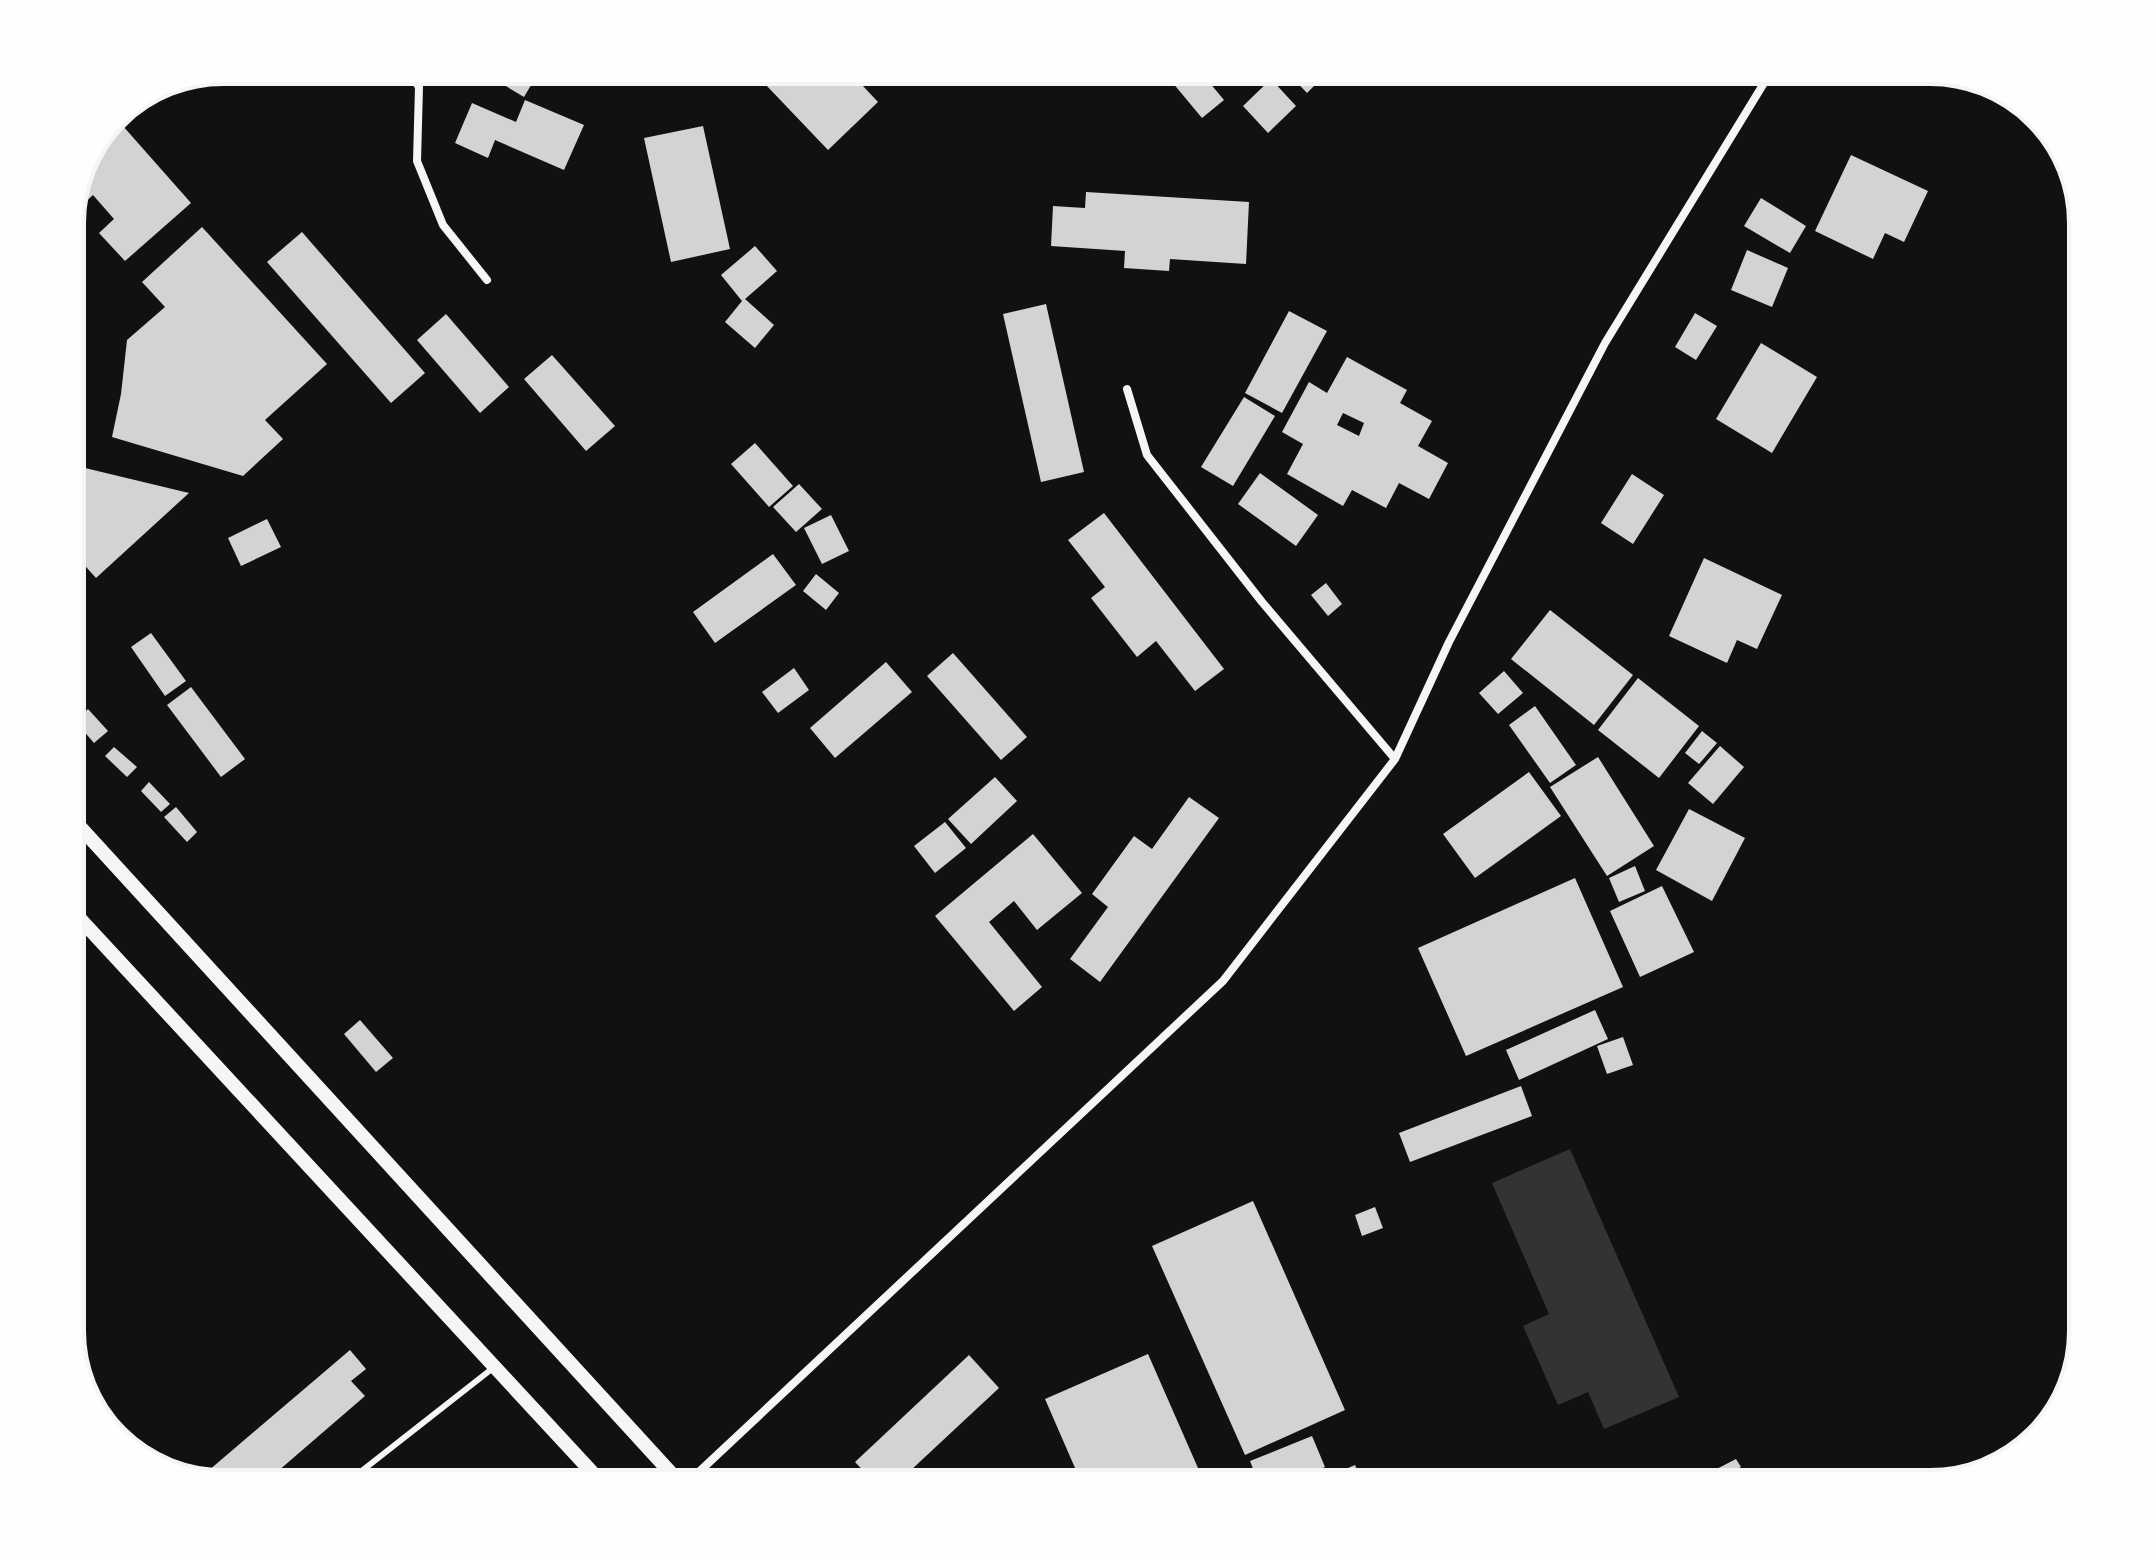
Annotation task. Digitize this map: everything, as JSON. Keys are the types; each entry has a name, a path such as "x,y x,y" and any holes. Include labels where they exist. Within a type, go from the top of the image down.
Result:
{"street":[{"path":"417,84 417,161 443,225 487,280"},
{"path":"699,1470 1223,981 1395,759 1449,642 1605,343 1763,84"},
{"path":"1127,389 1147,455 1262,602 1395,759"},
{"path":"84,831 671,1470"},
{"path":"84,923 590,1470"}],"lane":[{"path":"363,1470 493,1368"}],"shaded area":[{"path":"1570,1149 1679,1397 1604,1429 1588,1392 1558,1405 1523,1326 1549,1314 1492,1183"}],"building":[{"path":"502,84 532,84 524,97"},
{"path":"861,84 878,102 828,150 766,85"},
{"path":"1174,84 1211,84 1224,100 1202,118"},
{"path":"1266,84 1276,84 1296,106 1268,133 1243,106"},
{"path":"1298,84 1316,84 1307,93"},
{"path":"525,100 584,125 564,170 495,140 488,158 455,143 472,103 516,122"},
{"path":"123,126 191,203 125,261 99,233 114,219 93,195 86,201 98,161"},
{"path":"703,126 730,249 671,262 644,138"},
{"path":"1851,155 1928,191 1904,242 1885,233 1873,259 1815,231"},
{"path":"1086,192 1249,202 1246,264 1170,259 1169,271 1124,268 1125,251 1051,246 1053,206 1085,208"},
{"path":"1761,198 1806,226 1790,253 1744,226"},
{"path":"202,227 327,364 265,420 283,439 243,476 112,437 127,340 165,307 142,282"},
{"path":"302,232 425,373 391,403 267,262"},
{"path":"755,246 777,271 745,299 774,325 755,348 725,322 742,301 721,275"},
{"path":"1747,250 1788,268 1772,307 1731,290"},
{"path":"1046,304 1084,472 1041,482 1003,314"},
{"path":"1289,311 1327,331 1282,413 1245,393"},
{"path":"1695,313 1717,326 1696,360 1675,347"},
{"path":"446,314 509,387 480,413 417,340"},
{"path":"1761,343 1817,377 1772,453 1716,419"},
{"path":"552,355 615,426 586,451 524,379"},
{"path":"1347,357 1407,390 1400,403 1432,421 1418,446 1448,463 1429,499 1399,483 1386,508 1352,490 1343,506 1287,474 1303,444 1282,432 1309,382 1327,393","holes":["1343,413 1364,423 1359,436 1337,425"]},
{"path":"1244,397 1275,416 1233,486 1201,467"},
{"path":"755,443 793,486 769,507 731,464"},
{"path":"84,468 189,493 96,578 84,565"},
{"path":"1260,473 1318,515 1296,546 1238,504"},
{"path":"1632,474 1664,495 1633,544 1601,523"},
{"path":"799,484 822,509 796,532 773,507"},
{"path":"1104,513 1224,669 1195,691 1156,641 1137,657 1091,598 1105,587 1068,540"},
{"path":"831,515 849,551 822,564 804,528"},
{"path":"267,519 281,547 241,566 228,538"},
{"path":"773,554 796,585 715,643 693,612"},
{"path":"1704,558 1782,595 1757,649 1737,640 1727,663 1669,636"},
{"path":"816,574 839,593 826,610 803,591"},
{"path":"1326,583 1342,604 1328,616 1311,595"},
{"path":"1550,610 1633,675 1594,725 1511,659"},
{"path":"151,633 186,681 165,696 131,647"},
{"path":"953,653 1027,737 1001,760 927,676"},
{"path":"886,662 912,692 835,758 810,728"},
{"path":"794,668 809,690 778,713 762,692"},
{"path":"1504,671 1523,693 1498,714 1479,693"},
{"path":"1638,678 1699,726 1659,778 1598,730"},
{"path":"191,687 245,759 221,777 167,705"},
{"path":"1535,706 1576,765 1550,783 1509,725"},
{"path":"88,709 108,731 94,743 84,731 84,713"},
{"path":"1702,731 1717,743 1699,764 1685,753"},
{"path":"1720,746 1744,767 1713,804 1688,783"},
{"path":"114,747 137,767 127,777 105,756"},
{"path":"1598,757 1654,846 1607,876 1550,787"},
{"path":"1529,772 1561,816 1475,878 1443,834"},
{"path":"995,777 1017,801 971,844 948,819"},
{"path":"149,782 170,804 161,812 141,791"},
{"path":"1189,797 1219,818 1100,982 1070,959 1108,907 1092,894 1134,836 1152,849"},
{"path":"176,807 197,832 187,842 164,817"},
{"path":"1689,809 1745,838 1712,901 1656,870"},
{"path":"945,822 966,848 935,873 914,846"},
{"path":"1033,834 1082,893 1037,930 1014,901 989,922 1042,987 1014,1011 935,916"},
{"path":"1635,866 1645,891 1619,902 1609,878"},
{"path":"1575,878 1623,987 1466,1056 1418,948"},
{"path":"1662,886 1694,952 1640,977 1610,911"},
{"path":"1595,1010 1608,1039 1519,1080 1506,1050"},
{"path":"360,1020 393,1058 376,1072 344,1034"},
{"path":"1623,1037 1633,1065 1607,1074 1597,1046"},
{"path":"1521,1086 1532,1116 1410,1162 1399,1133"},
{"path":"1253,1201 1345,1410 1245,1455 1152,1246"},
{"path":"1375,1207 1383,1228 1362,1236 1355,1215"},
{"path":"350,1350 366,1369 351,1381 365,1396 279,1470 210,1469"},
{"path":"1148,1354 1199,1470 1076,1470 1045,1399"},
{"path":"969,1355 999,1388 911,1470 863,1470 855,1462"},
{"path":"1312,1436 1325,1467 1317,1470 1254,1470 1250,1461"},
{"path":"1736,1459 1741,1467 1735,1470 1715,1470"}]}
